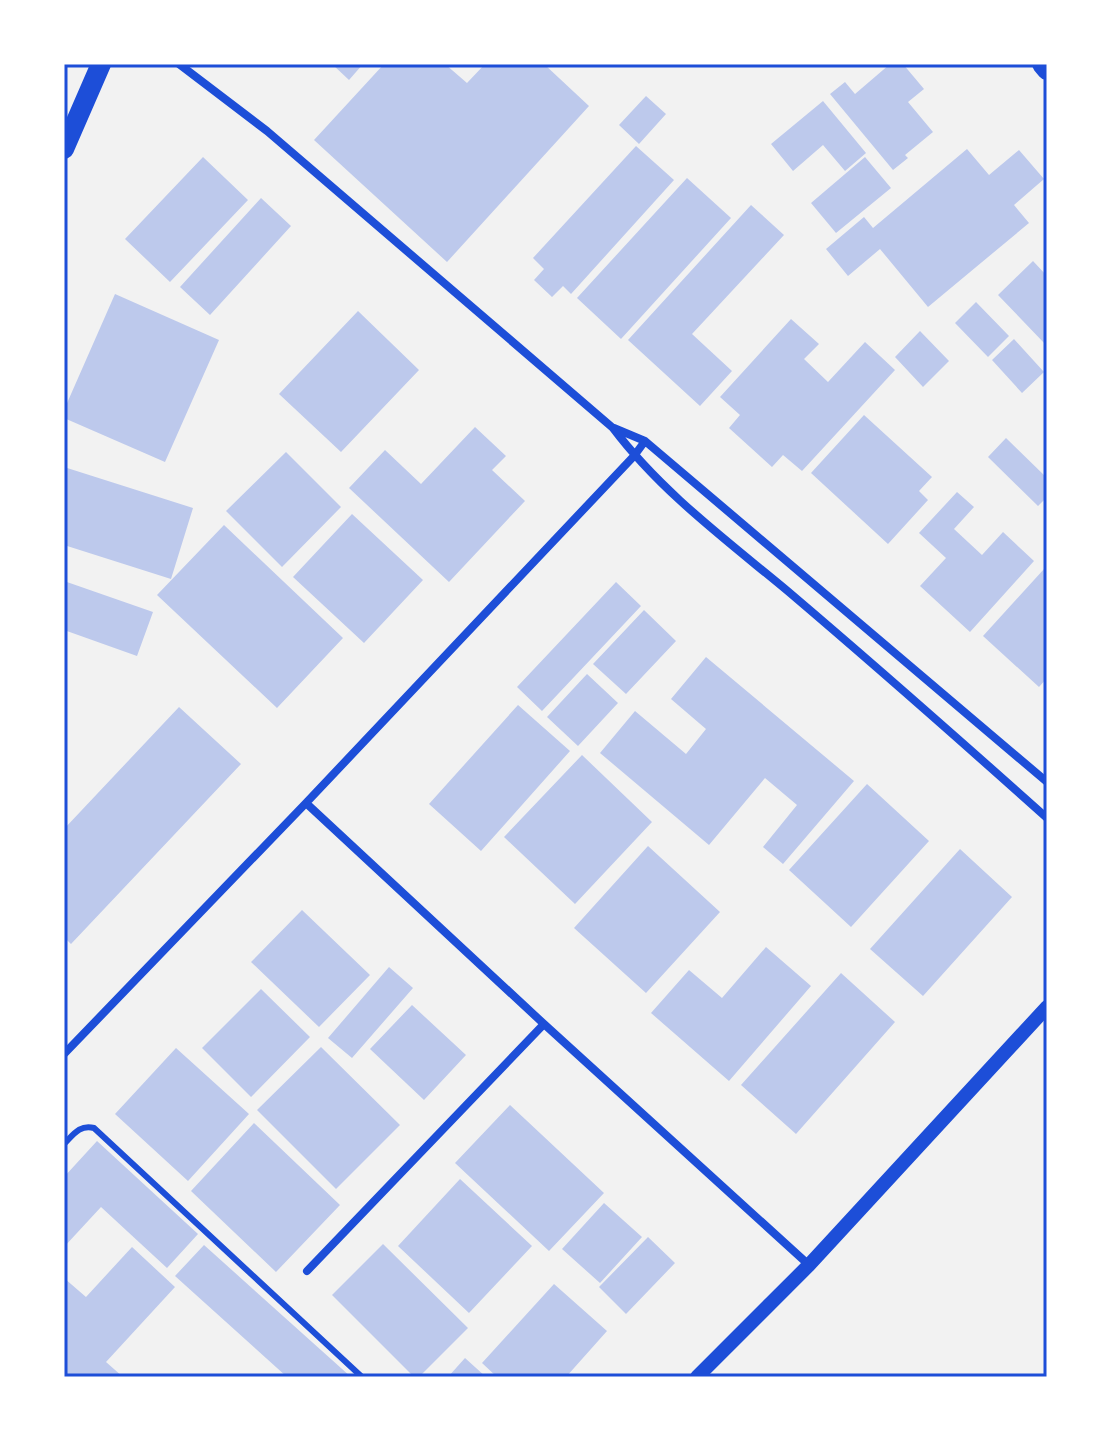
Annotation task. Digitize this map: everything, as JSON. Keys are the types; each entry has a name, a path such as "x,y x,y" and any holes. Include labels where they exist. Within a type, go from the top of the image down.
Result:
{"main road":[{"path":"64,149 101,64"},
{"path":"1042,64 1047,70"}],"street":[{"path":"179,64 267,131 613,428 634,456 701,517 916,700 1047,818"},
{"path":"613,428 645,441 1046,779"},
{"path":"64,1054 306,803 645,441"},
{"path":"306,803 809,1265"},
{"path":"697,1377 809,1265 1047,1007"},
{"path":"307,1271 544,1024"}],"lane":[{"path":"64,1144 79,1128 94,1128 362,1377"}],"building":[{"path":"332,64 363,64 349,80"},
{"path":"384,64 445,64 467,83 485,64 544,64 589,106 447,262 314,140"},
{"path":"890,64 903,64 924,89 908,102 933,132 905,155 908,158 893,170 830,94 845,82 855,94"},
{"path":"646,96 666,114 639,144 619,125"},
{"path":"823,101 866,153 845,171 823,145 793,171 771,144"},
{"path":"636,146 674,180 571,294 563,286 552,297 534,280 544,269 533,258"},
{"path":"967,149 989,175 1019,150 1044,179 1014,205 1029,223 928,307 880,249 848,276 826,249 864,217 873,228"},
{"path":"203,157 248,200 170,282 125,239"},
{"path":"865,157 891,188 836,233 811,203"},
{"path":"687,178 731,218 621,339 577,298"},
{"path":"261,198 291,226 210,315 180,287"},
{"path":"751,205 784,235 692,334 732,371 700,406 628,340"},
{"path":"1033,261 1047,276 1045,344 998,295"},
{"path":"115,294 219,340 165,462 64,418 64,410"},
{"path":"976,302 1009,336 988,357 955,323"},
{"path":"358,311 419,370 341,452 279,394"},
{"path":"791,319 819,344 804,359 828,382 865,342 895,370 802,471 783,455 772,467 729,428 740,415 720,397"},
{"path":"920,331 949,361 923,387 895,357"},
{"path":"1014,339 1044,372 1022,393 992,360"},
{"path":"864,415 932,477 919,491 928,500 888,544 811,473"},
{"path":"475,427 506,456 492,470 525,501 449,582 349,488 385,450 421,484"},
{"path":"1006,438 1047,478 1047,497 1038,506 988,457"},
{"path":"286,452 341,507 282,567 226,511"},
{"path":"64,467 193,508 171,579 64,545"},
{"path":"957,492 974,507 954,529 982,555 1003,532 1034,561 970,632 920,586 946,558 919,533"},
{"path":"352,514 423,580 364,643 293,577"},
{"path":"224,525 343,638 277,708 157,595"},
{"path":"1044,569 1047,572 1047,678 1039,687 983,636"},
{"path":"64,581 153,612 137,656 64,630"},
{"path":"616,582 641,606 542,711 517,687"},
{"path":"644,610 676,641 626,694 593,664"},
{"path":"706,657 854,781 783,864 763,847 797,805 765,778 709,845 600,753 635,711 686,754 706,729 671,699"},
{"path":"587,674 618,703 578,746 547,717"},
{"path":"518,705 570,751 481,851 429,804"},
{"path":"179,707 241,764 71,944 64,937 64,829"},
{"path":"582,755 652,822 575,904 504,837"},
{"path":"867,784 929,841 851,927 789,870"},
{"path":"648,846 720,912 646,993 574,928"},
{"path":"960,849 1012,897 923,996 870,949"},
{"path":"302,910 370,975 319,1027 251,962"},
{"path":"766,947 811,986 729,1081 651,1013 689,970 722,998"},
{"path":"389,967 413,988 352,1058 328,1038"},
{"path":"841,973 895,1022 796,1134 741,1085"},
{"path":"261,989 310,1037 251,1097 202,1048"},
{"path":"412,1005 466,1055 424,1100 370,1049"},
{"path":"321,1047 400,1125 336,1189 257,1110"},
{"path":"176,1048 249,1114 188,1181 115,1114"},
{"path":"510,1105 604,1193 549,1251 455,1163"},
{"path":"254,1123 340,1205 276,1272 191,1191"},
{"path":"97,1141 198,1234 167,1268 101,1207 64,1247 64,1177"},
{"path":"460,1179 532,1246 469,1313 398,1246"},
{"path":"604,1203 642,1237 600,1283 562,1249"},
{"path":"648,1237 675,1263 626,1314 599,1287"},
{"path":"383,1244 468,1328 419,1377 414,1377 332,1295"},
{"path":"204,1245 351,1377 287,1377 175,1276"},
{"path":"132,1247 175,1287 106,1362 123,1377 64,1377 64,1278 86,1297"},
{"path":"554,1284 607,1331 566,1377 497,1377 482,1363"},
{"path":"465,1358 486,1377 448,1377"}]}
